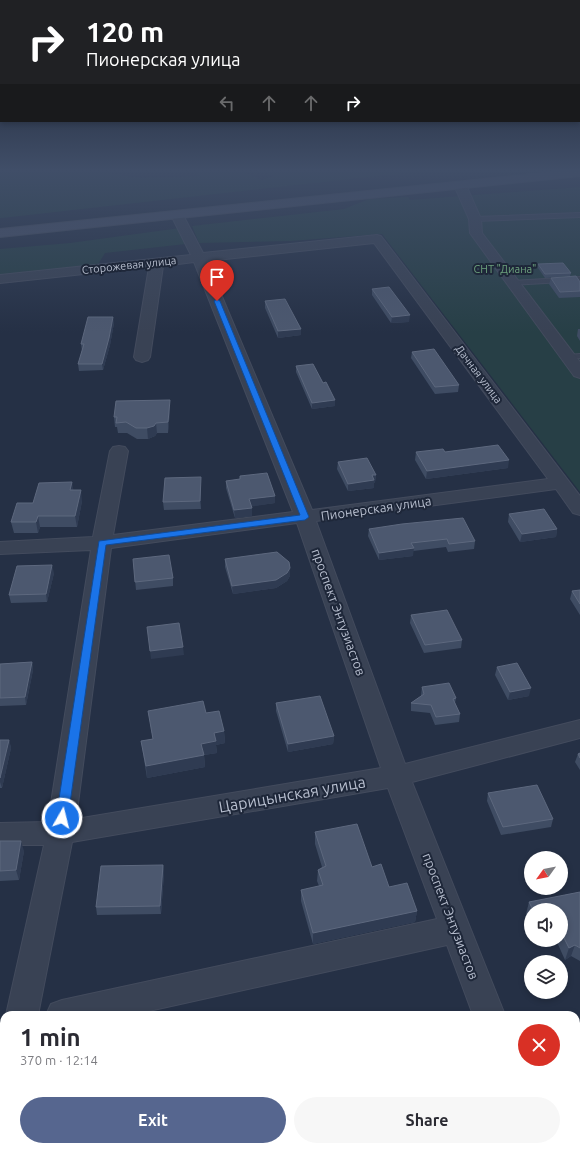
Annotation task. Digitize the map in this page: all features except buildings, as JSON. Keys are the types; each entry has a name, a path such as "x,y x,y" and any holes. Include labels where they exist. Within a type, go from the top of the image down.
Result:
{"street":[{"path":"0,233 77,225"},
{"name":"проспект Энтузиастов","path":"182,225 199,258 305,517 397,776 487,1011"},
{"path":"476,225 476,233 511,283 573,356 580,373"},
{"name":"Сторожевая улица","path":"0,279 377,240"},
{"name":"Дачная улица","path":"377,240 580,509"},
{"path":"142,356 157,262"},
{"path":"23,1011 60,833 102,543 119,451"},
{"name":"Пионерская улица","path":"0,548 102,543 561,483"},
{"name":"Царицынская улица","path":"0,834 60,833 397,776 580,729"},
{"path":"80,1011 456,929"}],"lane":[{"path":"511,283 580,279"}],"green space":[{"name":"СНТ \"Диана\"","path":"204,225 580,225 580,492 382,234 291,241 199,243 192,226"},
{"path":"180,228 186,244 105,253 97,266 0,277 0,249 70,243"}],"route":[{"path":"62,818 102,543 305,517 217,301"}]}
